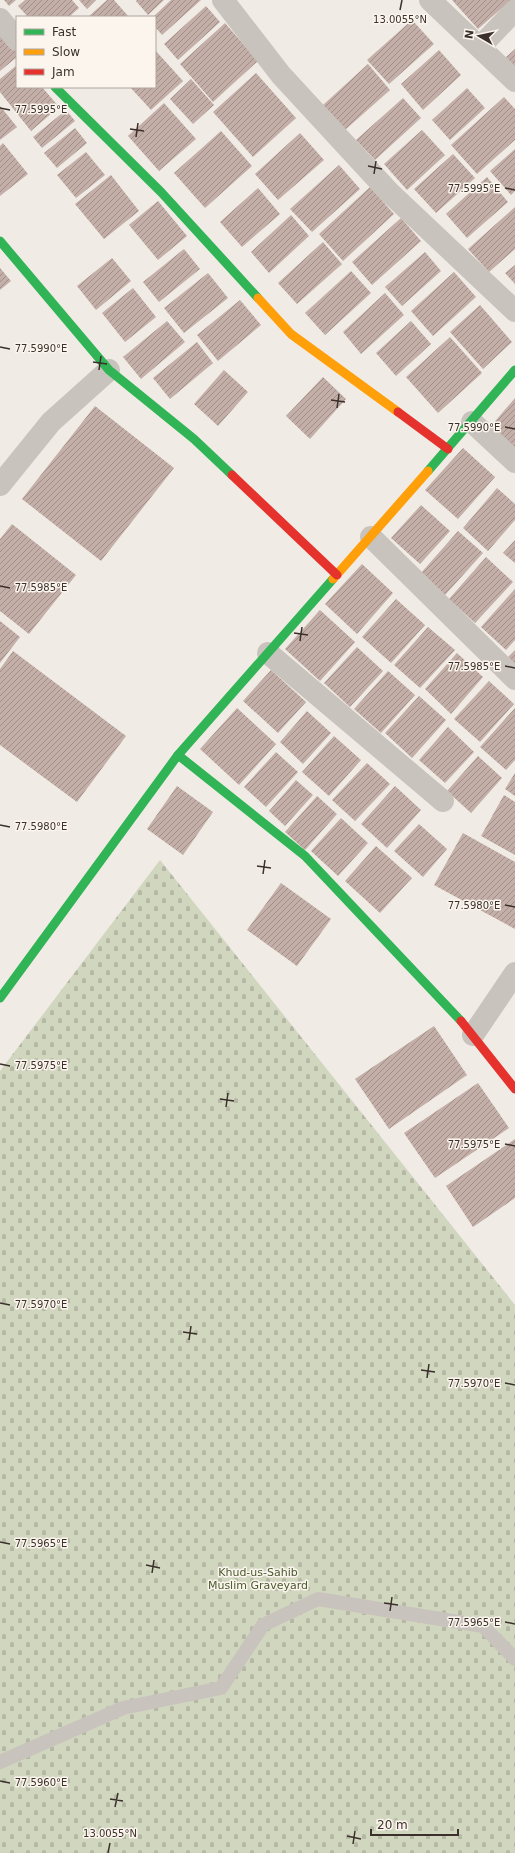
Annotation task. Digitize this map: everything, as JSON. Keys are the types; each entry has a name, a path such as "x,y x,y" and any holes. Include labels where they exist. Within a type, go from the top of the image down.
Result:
{"street":[{"path":"223,0 280,74 383,186 515,311"},
{"path":"430,0 515,81"},
{"path":"480,47 515,10"},
{"path":"0,19 16,39"},
{"path":"57,88 161,192 291,334 448,449"},
{"path":"0,240 109,370 194,439 337,575"},
{"path":"0,485 52,422 109,370"},
{"path":"0,998 178,755 472,422 515,370"},
{"path":"472,422 515,462"},
{"path":"371,537 515,679"},
{"path":"268,652 443,801"},
{"path":"178,755 305,856 455,1013 515,1089"},
{"path":"472,1035 515,973"}],"lane":[{"path":"0,1762 123,1708 220,1688 263,1625 318,1599 483,1626 515,1659"}],"green space":[{"name":"Khud-us-Sahib Muslim Graveyard","path":"160,860 515,1305 515,1853 0,1853 0,1071"}],"building":[{"path":"4,0 16,0 9,6"},
{"path":"25,0 72,0 79,8 70,16 27,16 18,6"},
{"path":"79,0 96,0 87,9"},
{"path":"107,0 114,0 128,16 89,16"},
{"path":"164,0 148,15 136,1"},
{"path":"171,0 201,0 162,35 156,28 156,16 154,16"},
{"path":"452,0 511,0 478,29"},
{"path":"206,6 220,22 178,60 164,44"},
{"path":"412,20 434,44 389,84 367,60"},
{"path":"225,23 258,61 213,102 180,64"},
{"path":"0,31 16,46 16,58 0,71"},
{"path":"515,49 515,67 506,57"},
{"path":"439,50 461,75 423,110 401,84"},
{"path":"156,51 183,81 151,110 131,88 156,88"},
{"path":"368,64 390,90 345,130 323,105"},
{"path":"16,66 16,88 43,88 59,107 31,131 0,92 0,79"},
{"path":"256,73 296,118 253,157 213,112"},
{"path":"191,79 214,105 193,124 170,99"},
{"path":"467,88 485,108 450,140 432,120"},
{"path":"504,97 515,109 515,140 477,174 451,145"},
{"path":"403,98 421,118 375,160 356,140"},
{"path":"164,103 196,139 159,171 128,136"},
{"path":"0,106 17,127 0,140"},
{"path":"66,110 75,121 42,148 33,137"},
{"path":"75,128 87,143 57,168 44,153"},
{"path":"422,130 445,155 407,190 384,164"},
{"path":"221,131 252,166 205,208 174,173"},
{"path":"300,133 324,160 278,200 255,174"},
{"path":"3,143 28,174 0,196 0,146"},
{"path":"515,149 515,191 511,195 490,171"},
{"path":"86,152 105,175 76,198 57,175"},
{"path":"453,154 475,178 436,213 414,189"},
{"path":"339,165 360,189 312,232 290,209"},
{"path":"111,175 139,211 104,239 75,204"},
{"path":"487,177 508,202 467,238 446,214"},
{"path":"370,187 394,214 343,261 319,234"},
{"path":"258,188 280,214 242,247 220,222"},
{"path":"158,201 187,236 158,260 129,225"},
{"path":"515,207 515,249 489,272 468,249"},
{"path":"291,215 309,236 269,273 251,252"},
{"path":"401,218 421,241 372,285 352,262"},
{"path":"323,242 342,264 297,304 278,283"},
{"path":"184,249 200,269 159,302 143,282"},
{"path":"425,252 441,271 402,306 385,287"},
{"path":"112,258 131,281 96,310 77,286"},
{"path":"515,265 515,284 505,273"},
{"path":"0,268 11,281 0,290"},
{"path":"351,271 371,293 325,335 305,313"},
{"path":"454,272 476,297 433,336 411,311"},
{"path":"208,273 228,298 184,333 164,308"},
{"path":"133,288 156,317 125,342 102,313"},
{"path":"385,293 404,315 361,354 343,332"},
{"path":"240,300 261,325 218,361 197,335"},
{"path":"480,305 512,342 483,369 450,332"},
{"path":"167,321 185,342 141,379 123,357"},
{"path":"411,321 431,344 396,376 376,353"},
{"path":"450,337 482,373 438,413 406,377"},
{"path":"197,342 213,363 170,399 153,378"},
{"path":"224,370 248,392 218,426 194,404"},
{"path":"323,377 346,399 310,439 286,416"},
{"path":"515,398 515,448 491,426"},
{"path":"95,406 174,468 101,561 22,499"},
{"path":"463,448 495,477 458,519 425,490"},
{"path":"497,488 515,504 515,520 488,551 463,528"},
{"path":"421,505 450,531 420,564 391,538"},
{"path":"12,524 76,575 29,634 0,611 0,539"},
{"path":"458,531 483,553 445,595 421,573"},
{"path":"515,540 515,563 503,553"},
{"path":"486,557 513,582 475,623 449,599"},
{"path":"362,564 393,593 357,634 325,604"},
{"path":"515,589 515,640 506,650 481,627"},
{"path":"396,599 425,625 391,663 362,637"},
{"path":"320,610 355,642 320,681 285,649"},
{"path":"0,621 20,637 0,663"},
{"path":"428,627 455,650 420,688 394,665"},
{"path":"357,647 383,671 350,707 324,683"},
{"path":"515,650 515,664 508,657"},
{"path":"13,651 126,736 77,802 0,745 0,669"},
{"path":"457,653 483,677 451,714 425,689"},
{"path":"271,670 306,702 278,733 243,701"},
{"path":"388,671 415,695 381,733 354,709"},
{"path":"489,681 514,704 480,742 454,719"},
{"path":"419,696 446,720 412,758 385,733"},
{"path":"237,708 276,744 239,785 200,749"},
{"path":"515,708 515,760 506,770 480,747"},
{"path":"307,711 331,733 303,764 280,742"},
{"path":"448,727 474,752 445,783 419,760"},
{"path":"334,736 361,760 329,796 302,772"},
{"path":"276,752 298,772 266,807 244,787"},
{"path":"478,756 502,778 471,813 447,791"},
{"path":"367,763 390,784 355,821 332,800"},
{"path":"515,773 515,796 505,789"},
{"path":"296,780 313,795 285,826 269,811"},
{"path":"177,786 213,812 183,855 147,829"},
{"path":"395,786 421,810 387,848 361,824"},
{"path":"504,795 515,802 515,855 481,836"},
{"path":"317,796 337,814 305,850 285,832"},
{"path":"341,818 368,843 338,876 311,851"},
{"path":"419,824 447,849 423,877 394,851"},
{"path":"463,833 515,862 515,929 434,885"},
{"path":"376,846 412,878 380,913 345,881"},
{"path":"281,883 331,919 297,966 247,930"},
{"path":"434,1026 467,1075 389,1129 355,1079"},
{"path":"478,1083 509,1128 435,1178 404,1133"},
{"path":"515,1139 515,1198 473,1227 446,1186"}],"traffic: fast":[{"path":"56,88 161,192 258,298"},
{"path":"0,241 109,370 194,439 232,475"},
{"path":"428,471 515,370"},
{"path":"0,998 178,755 333,579"},
{"path":"178,755 305,856 461,1021"}],"traffic: slow":[{"path":"258,298 291,334 398,412"},
{"path":"333,579 428,471"}],"traffic: jam":[{"path":"398,412 448,449"},
{"path":"232,475 337,575"},
{"path":"461,1021 515,1089"}]}
